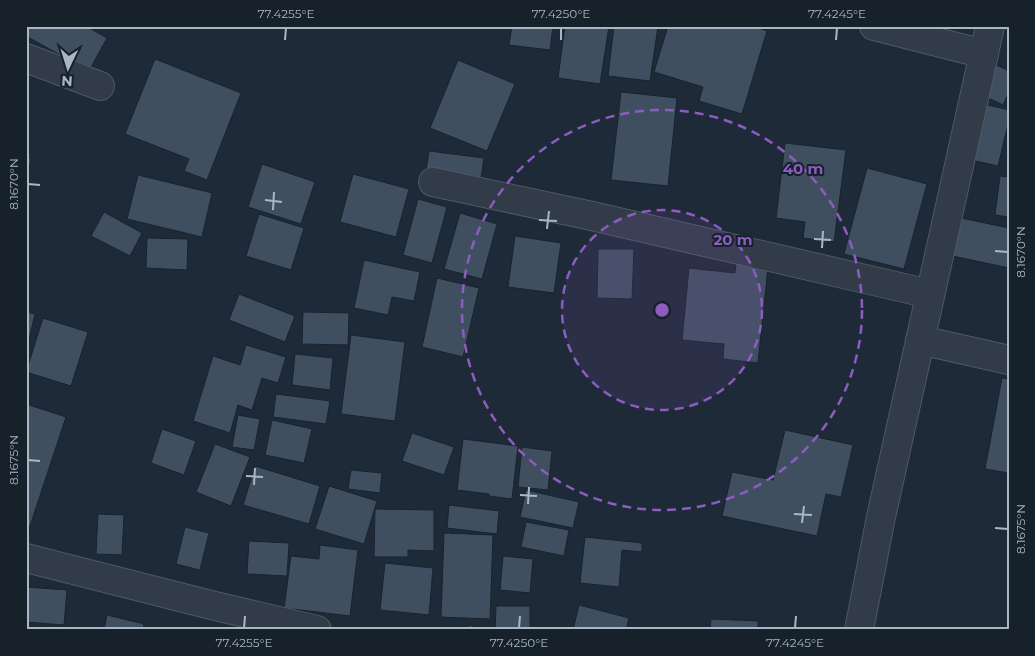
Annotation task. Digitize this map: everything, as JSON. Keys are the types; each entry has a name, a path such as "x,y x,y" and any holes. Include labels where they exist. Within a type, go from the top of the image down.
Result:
{"street":[{"path":"874,26 984,54"},
{"path":"859,630 880,517 990,26"},
{"path":"26,58 100,86"},
{"path":"433,182 592,216 930,294"},
{"path":"920,340 1009,360"},
{"path":"26,558 317,630"}],"building":[{"path":"26,26 86,26 107,38 89,71 26,36"},
{"path":"512,26 553,26 550,50 509,45"},
{"path":"565,26 609,26 600,84 558,78"},
{"path":"614,26 658,26 650,81 608,76"},
{"path":"668,26 753,26 767,31 742,114 699,101 703,87 654,72"},
{"path":"155,59 241,93 207,180 184,171 189,159 125,134"},
{"path":"458,60 515,84 487,151 430,128"},
{"path":"992,63 1009,71 1009,92 1003,105 978,93"},
{"path":"621,92 677,98 668,186 611,180"},
{"path":"979,103 1009,110 1009,120 998,166 967,159"},
{"path":"785,143 846,150 834,242 803,238 805,222 776,218"},
{"path":"429,151 484,158 481,178 426,171"},
{"path":"26,157 31,159 26,180"},
{"path":"262,164 315,182 301,224 248,207"},
{"path":"867,168 927,184 904,269 844,254"},
{"path":"353,174 409,189 396,237 340,222"},
{"path":"138,175 212,193 202,237 127,219"},
{"path":"1000,176 1009,177 1009,217 995,215"},
{"path":"418,199 447,207 432,263 403,255"},
{"path":"104,212 142,233 130,256 91,236"},
{"path":"460,213 497,224 482,279 444,269"},
{"path":"259,214 304,228 291,270 246,256"},
{"path":"956,217 1009,228 1009,268 948,255"},
{"path":"515,236 561,243 554,293 508,287"},
{"path":"147,238 188,239 187,270 146,268"},
{"path":"598,249 634,249 632,299 597,298"},
{"path":"364,260 420,272 414,301 392,297 388,315 354,308"},
{"path":"736,263 768,267 758,363 723,359 724,344 682,340 689,268 735,273"},
{"path":"437,278 479,288 463,357 422,347"},
{"path":"239,294 295,316 285,342 229,320"},
{"path":"26,312 35,314 26,352"},
{"path":"303,312 349,313 348,345 302,344"},
{"path":"43,318 88,332 71,386 26,372"},
{"path":"351,335 405,342 395,421 341,414"},
{"path":"246,345 286,357 278,383 262,378 252,410 238,405 230,433 193,421 213,356 240,365"},
{"path":"295,354 333,358 330,390 292,385"},
{"path":"1002,378 1009,379 1009,473 985,469"},
{"path":"276,394 330,401 326,424 273,417"},
{"path":"26,404 66,417 28,532 26,531"},
{"path":"238,415 260,419 254,450 232,447"},
{"path":"272,420 312,429 304,463 265,455"},
{"path":"162,429 196,441 184,475 151,463"},
{"path":"785,430 853,445 841,497 826,494 817,536 722,516 732,472 773,480"},
{"path":"412,433 454,447 444,475 402,461"},
{"path":"463,439 518,446 512,499 457,490"},
{"path":"215,444 250,457 231,506 196,492"},
{"path":"522,447 552,451 548,490 518,487"},
{"path":"255,466 320,486 309,524 243,505"},
{"path":"351,470 382,473 380,493 348,489"},
{"path":"329,486 377,501 364,544 315,529"},
{"path":"526,490 579,502 573,528 520,517"},
{"path":"449,505 499,511 497,534 447,528"},
{"path":"375,509 434,510 434,551 408,550 408,557 374,557"},
{"path":"98,514 124,515 122,555 96,554"},
{"path":"526,522 569,530 564,556 521,547"},
{"path":"185,527 209,533 200,570 176,564"},
{"path":"444,533 493,535 490,619 441,617"},
{"path":"585,537 642,543 642,552 622,550 619,587 580,583"},
{"path":"249,541 289,543 287,576 247,574"},
{"path":"320,545 358,550 350,616 284,608 291,556 319,559"},
{"path":"503,556 533,559 530,593 500,590"},
{"path":"385,563 433,568 429,615 380,610"},
{"path":"26,587 67,590 64,625 26,622"},
{"path":"579,605 629,618 626,630 573,630"},
{"path":"496,606 530,606 530,630 495,630"},
{"path":"107,615 144,624 143,630 104,630"},
{"path":"711,619 758,621 758,630 710,630"},
{"path":"469,625 487,630 468,630"}]}
